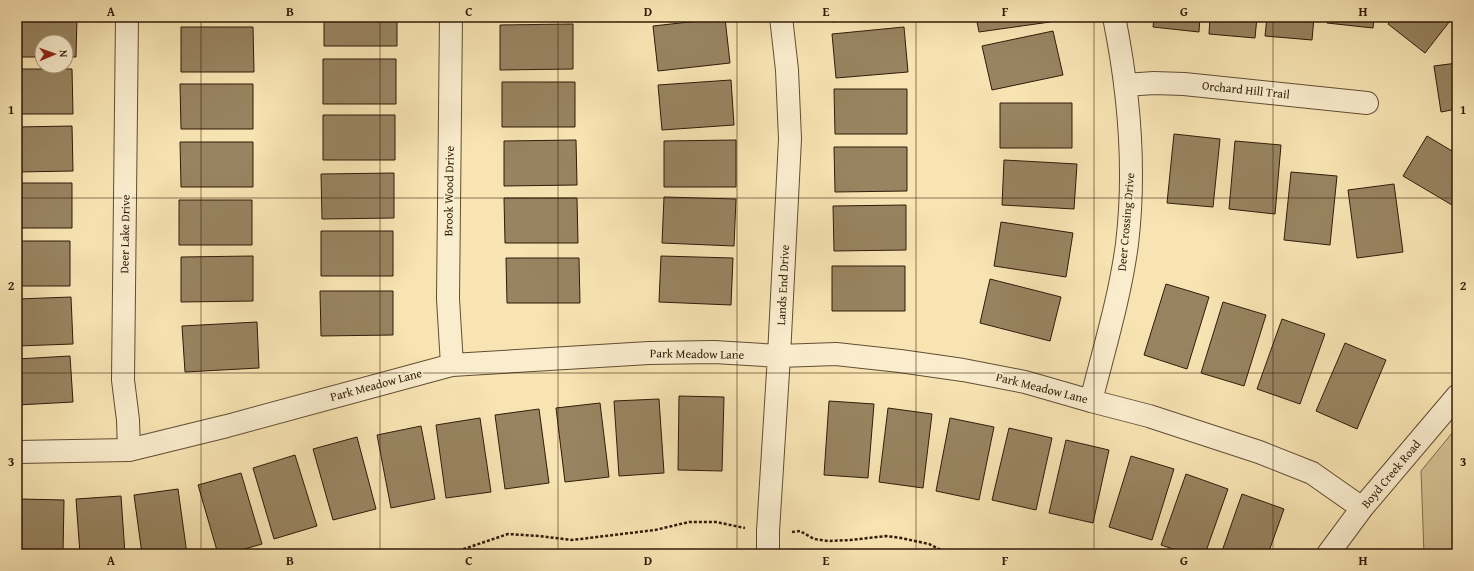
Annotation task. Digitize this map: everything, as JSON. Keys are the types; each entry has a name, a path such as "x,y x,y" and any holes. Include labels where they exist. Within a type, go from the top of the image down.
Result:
{"street":[{"name":"Deer Lake Drive","path":"127,17 123,380 128,420 129,450"},
{"name":"Brook Wood Drive","path":"451,17 448,299 452,365"},
{"name":"Lands End Drive","path":"768,554 768,531 790,139 787,70 781,17"},
{"name":"Deer Crossing Drive","path":"1091,401 1121,282 1127,244 1130,207 1131,169 1125,85 1114,17"},
{"name":"Orchard Hill Trail","path":"1125,85 1154,83 1184,84 1367,103"},
{"name":"Park Meadow Lane","path":"17,452 129,450 227,426 452,365 649,353 714,352 779,356 836,354 900,361 1025,382 1149,416 1259,452 1312,473 1362,508"},
{"name":"Boyd Creek Road","path":"1328,554 1362,508 1457,396"}],"path":[{"path":"449,554 508,534 572,540 655,530 689,522 716,522 730,524"},
{"path":"800,531 814,539 828,541 886,536 909,539 929,544 949,554"}],"shaded area":[{"path":"1457,427 1457,554 1424,554 1421,471"}],"building":[{"path":"17,17 77,17 76,57 74,57 74,34 34,34 34,57 17,57"},
{"path":"324,17 397,17 397,46 324,46"},
{"path":"831,17 875,17 832,22"},
{"path":"976,17 1050,17 1050,22 979,32"},
{"path":"1154,17 1200,17 1199,32 1153,27"},
{"path":"1210,17 1257,17 1255,38 1209,34"},
{"path":"1267,17 1314,17 1312,40 1265,36"},
{"path":"1328,17 1374,17 1373,28 1327,23"},
{"path":"1394,17 1453,17 1425,53 1388,24"},
{"path":"725,18 730,63 658,71 653,26"},
{"path":"573,24 573,69 500,70 500,25"},
{"path":"181,27 253,27 254,72 181,72"},
{"path":"904,27 908,72 836,78 832,34"},
{"path":"1053,31 1063,75 992,90 982,46"},
{"path":"323,59 396,59 396,104 323,104"},
{"path":"1457,63 1457,109 1441,112 1434,66"},
{"path":"17,69 34,69 34,74 72,74 73,114 17,114"},
{"path":"731,80 734,125 662,130 658,85"},
{"path":"502,82 575,82 575,127 502,127"},
{"path":"180,84 253,84 253,129 181,129"},
{"path":"834,89 907,89 907,134 835,134"},
{"path":"1000,103 1072,103 1072,148 1000,148"},
{"path":"323,115 395,115 395,160 323,160"},
{"path":"72,126 73,171 17,172 17,127"},
{"path":"1174,134 1220,139 1213,207 1167,203"},
{"path":"1427,136 1457,154 1457,208 1403,176"},
{"path":"576,140 577,185 504,186 504,141"},
{"path":"736,140 736,187 664,187 664,141"},
{"path":"1235,141 1281,145 1275,214 1229,209"},
{"path":"180,142 253,142 253,187 181,187"},
{"path":"834,147 907,147 907,191 835,192"},
{"path":"1004,160 1077,164 1074,209 1002,205"},
{"path":"1291,172 1337,176 1330,245 1284,240"},
{"path":"394,173 394,218 322,219 321,174"},
{"path":"17,183 72,183 72,228 17,228"},
{"path":"1394,184 1403,252 1357,258 1348,190"},
{"path":"664,197 736,199 734,246 662,243"},
{"path":"504,198 577,198 578,243 505,243"},
{"path":"179,200 252,200 252,245 179,245"},
{"path":"906,205 906,250 834,251 833,206"},
{"path":"1001,222 1073,233 1066,277 994,266"},
{"path":"321,231 393,231 393,276 321,276"},
{"path":"17,241 70,241 70,286 17,286"},
{"path":"253,256 253,301 181,302 181,257"},
{"path":"661,256 733,258 731,305 659,302"},
{"path":"506,258 579,258 580,303 507,303"},
{"path":"832,266 905,266 905,311 832,311"},
{"path":"990,279 1061,297 1050,341 980,323"},
{"path":"1166,284 1209,297 1187,369 1144,355"},
{"path":"320,291 393,291 393,335 321,336"},
{"path":"71,297 73,344 17,346 17,299"},
{"path":"1223,302 1266,315 1244,386 1201,373"},
{"path":"1282,319 1325,334 1300,404 1257,389"},
{"path":"257,322 259,368 185,372 182,326"},
{"path":"1345,343 1386,360 1357,429 1316,411"},
{"path":"70,356 73,402 17,405 17,359"},
{"path":"679,396 724,397 722,471 678,470"},
{"path":"659,399 664,473 619,476 614,401"},
{"path":"829,401 874,404 868,478 824,475"},
{"path":"600,403 609,477 565,482 556,408"},
{"path":"888,408 932,414 923,488 879,482"},
{"path":"539,409 549,483 505,489 495,415"},
{"path":"480,418 491,492 446,498 436,425"},
{"path":"950,418 994,427 979,500 936,491"},
{"path":"421,426 435,499 391,508 377,435"},
{"path":"1009,428 1052,438 1036,510 992,500"},
{"path":"357,437 376,509 333,520 313,449"},
{"path":"1066,440 1109,450 1093,523 1049,513"},
{"path":"295,455 317,526 274,539 253,468"},
{"path":"1131,456 1174,469 1152,540 1109,527"},
{"path":"241,473 262,544 227,554 218,554 198,485"},
{"path":"1186,474 1228,489 1205,554 1188,554 1161,545"},
{"path":"178,489 187,554 142,554 134,495"},
{"path":"1242,494 1284,509 1268,554 1221,554"},
{"path":"121,496 125,554 80,554 76,499"},
{"path":"20,499 64,500 63,554 18,554"}]}
